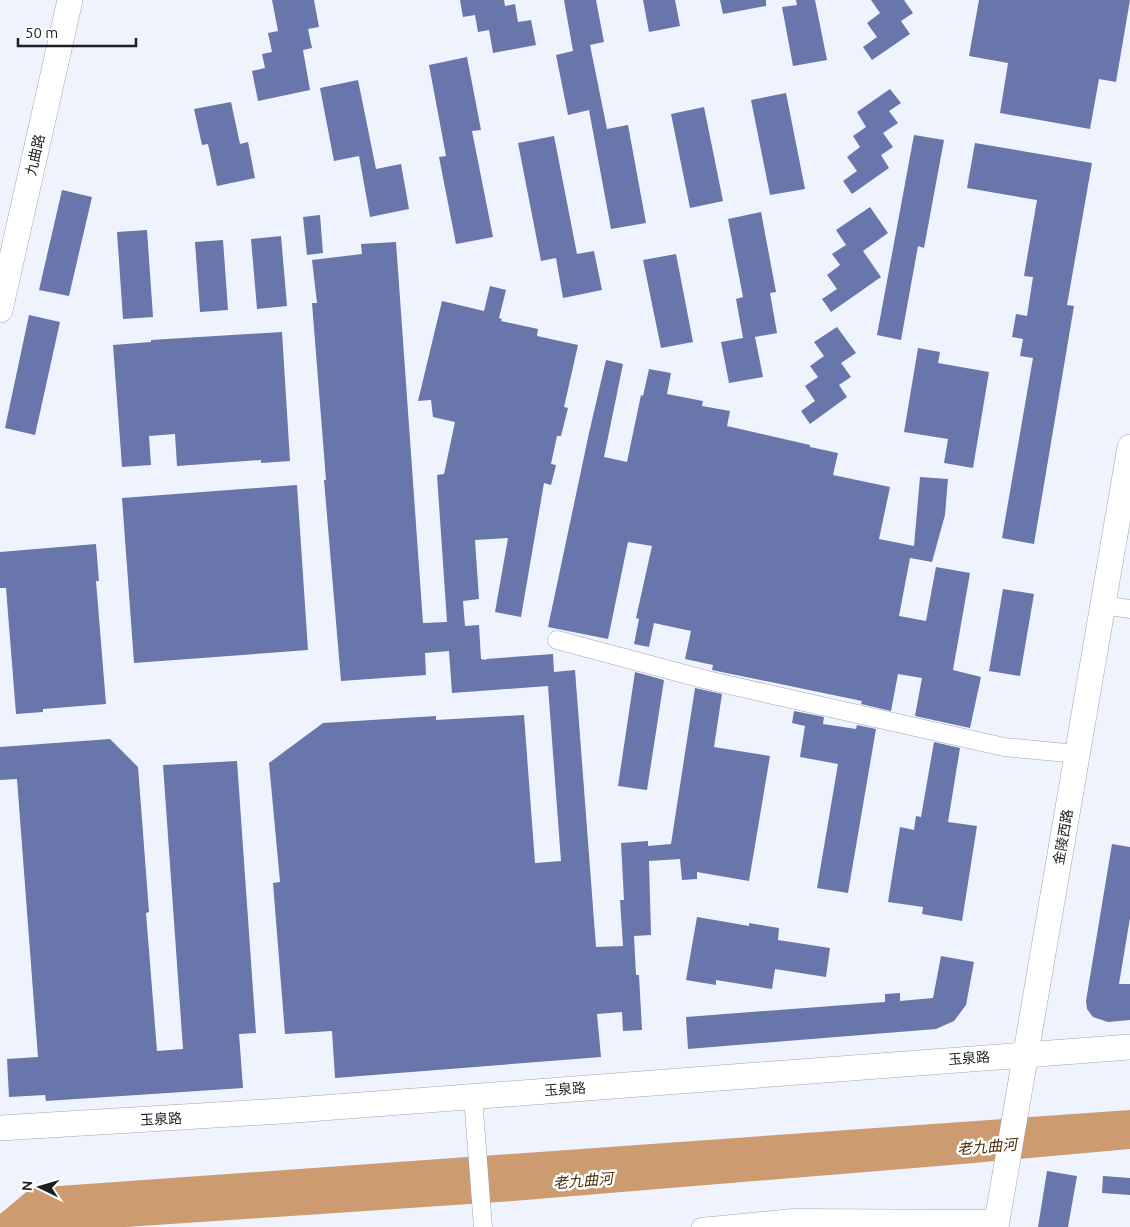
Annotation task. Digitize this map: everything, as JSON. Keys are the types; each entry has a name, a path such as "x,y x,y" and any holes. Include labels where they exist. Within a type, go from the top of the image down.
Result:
{"street":[{"name":"九曲路","path":"0,310 70,0"},
{"name":"金陵西路","path":"998,1214 1130,447"},
{"path":"1103,605 1130,609"},
{"path":"557,640 707,680 1004,747 1077,754"},
{"name":"玉泉路","path":"0,1128 292,1111 1130,1047"},
{"path":"473,1097 482,1222"},
{"path":"701,1227 793,1218 998,1214"}],"water":[{"name":"老九曲河","path":"1130,1110 1130,1149 513,1201 126,1227 0,1227 0,1214 31,1188"}],"building":[{"path":"272,0 314,0 319,27 308,29 312,48 303,50 310,90 258,101 252,71 265,68 262,54 272,52 268,33 278,31"},
{"path":"460,0 504,0 505,6 515,4 518,22 531,20 536,45 493,53 489,30 478,32 475,15 463,17"},
{"path":"564,0 596,0 604,42 590,45 607,129 628,125 646,223 611,229 589,110 568,115 556,55 573,51"},
{"path":"643,0 675,0 680,26 649,32"},
{"path":"720,0 766,0 766,6 723,14"},
{"path":"796,0 815,0 827,60 793,66 782,7 797,5"},
{"path":"871,0 904,0 913,13 901,21 910,34 872,60 863,47 877,37 867,23 880,13"},
{"path":"979,0 1130,0 1116,82 1099,79 1090,129 1000,113 1008,63 969,56"},
{"path":"467,57 481,130 472,131 493,237 456,244 439,157 446,156 429,65"},
{"path":"358,80 376,169 401,164 409,209 370,217 359,156 334,161 320,88"},
{"path":"890,89 901,103 889,111 898,123 883,133 893,147 881,155 889,168 852,194 843,181 857,171 847,157 860,147 853,136 866,127 857,112"},
{"path":"786,93 805,189 770,195 751,100"},
{"path":"231,102 240,144 248,142 255,178 217,186 208,144 202,145 194,109"},
{"path":"704,107 723,201 690,208 671,114"},
{"path":"914,135 944,140 924,248 918,246 901,340 877,335"},
{"path":"554,136 577,254 594,251 602,290 563,298 556,258 541,261 518,143"},
{"path":"975,143 1092,163 1067,305 1074,306 1034,544 1002,538 1033,358 1020,356 1023,339 1012,337 1016,314 1027,316 1033,277 1024,276 1037,200 967,188"},
{"path":"62,190 92,197 69,296 39,290"},
{"path":"870,207 888,233 863,251 881,277 831,312 822,299 837,289 827,275 840,265 832,254 846,245 836,230"},
{"path":"761,212 776,292 770,293 777,333 755,337 763,377 729,383 721,342 743,338 736,299 743,297 728,219"},
{"path":"320,215 323,253 307,255 303,217"},
{"path":"147,230 153,317 123,319 117,232"},
{"path":"281,236 287,306 257,309 251,239"},
{"path":"223,240 228,310 200,312 195,242"},
{"path":"396,242 423,623 447,622 437,475 444,474 455,422 433,417 431,400 418,401 442,301 484,311 490,286 506,290 499,318 502,319 501,321 538,329 537,336 578,345 564,407 568,408 561,436 557,436 551,464 556,465 551,485 544,483 521,617 495,612 508,538 475,540 479,599 463,601 465,626 479,625 481,659 553,654 554,672 575,670 596,947 623,946 620,900 624,900 621,843 648,841 648,846 671,844 695,688 722,694 714,747 770,756 749,881 697,872 697,879 682,880 680,859 649,861 651,935 634,936 636,975 639,975 642,1030 623,1031 622,1012 597,1014 601,1057 335,1078 332,1031 285,1034 273,883 280,882 269,763 323,723 436,716 436,720 524,715 535,863 561,861 548,686 452,693 449,651 425,653 426,675 341,681 324,480 326,480 312,303 317,303 312,260 362,254 361,244"},
{"path":"676,254 693,342 661,348 643,260"},
{"path":"29,315 60,322 35,435 5,428"},
{"path":"837,327 856,353 841,363 851,377 839,385 847,397 810,424 801,411 815,401 805,386 818,377 810,366 824,356 814,342"},
{"path":"282,332 290,461 261,463 261,460 177,466 175,434 149,436 151,465 122,467 113,345 151,342 151,340"},
{"path":"918,348 940,352 938,363 989,372 973,468 944,463 948,439 904,432"},
{"path":"606,360 623,364 604,457 627,462 641,395 643,396 649,369 671,373 667,394 703,401 702,406 730,411 727,426 838,453 833,475 890,487 879,539 914,546 920,477 948,479 945,515 932,562 910,558 899,616 926,621 936,567 970,573 953,670 981,677 970,728 915,716 922,678 898,674 891,711 861,704 862,701 712,670 713,665 685,659 691,631 654,623 649,647 634,644 639,619 636,618 652,546 628,542 608,639 548,627"},
{"path":"297,485 308,650 134,663 122,498"},
{"path":"96,544 99,581 96,581 106,704 43,709 43,712 16,714 6,588 0,588 0,552"},
{"path":"1003,589 1034,594 1020,676 989,671"},
{"path":"635,672 664,680 647,790 618,786"},
{"path":"794,711 824,717 823,724 856,729 857,725 876,729 848,893 817,888 838,764 800,757 805,726 792,723"},
{"path":"110,739 138,767 149,912 146,913 157,1051 183,1049 163,765 237,761 256,1033 239,1034 243,1088 46,1101 45,1095 9,1097 7,1059 38,1057 17,779 0,780 0,747"},
{"path":"934,742 960,748 948,822 977,826 962,921 922,914 923,907 888,902 900,827 914,830 916,816 921,817"},
{"path":"1112,844 1130,847 1130,918 1119,984 1130,984 1130,1020 1108,1022 1093,1017 1087,1009 1086,1001"},
{"path":"697,917 749,926 749,923 779,928 778,940 830,948 826,977 775,969 772,989 716,980 716,985 686,980"},
{"path":"941,956 974,962 966,1005 954,1021 936,1029 688,1049 686,1017 885,1002 885,994 900,993 900,1001 933,998"},
{"path":"1047,1171 1077,1176 1068,1227 1038,1227"},
{"path":"1103,1176 1130,1178 1130,1195 1102,1193"}]}
